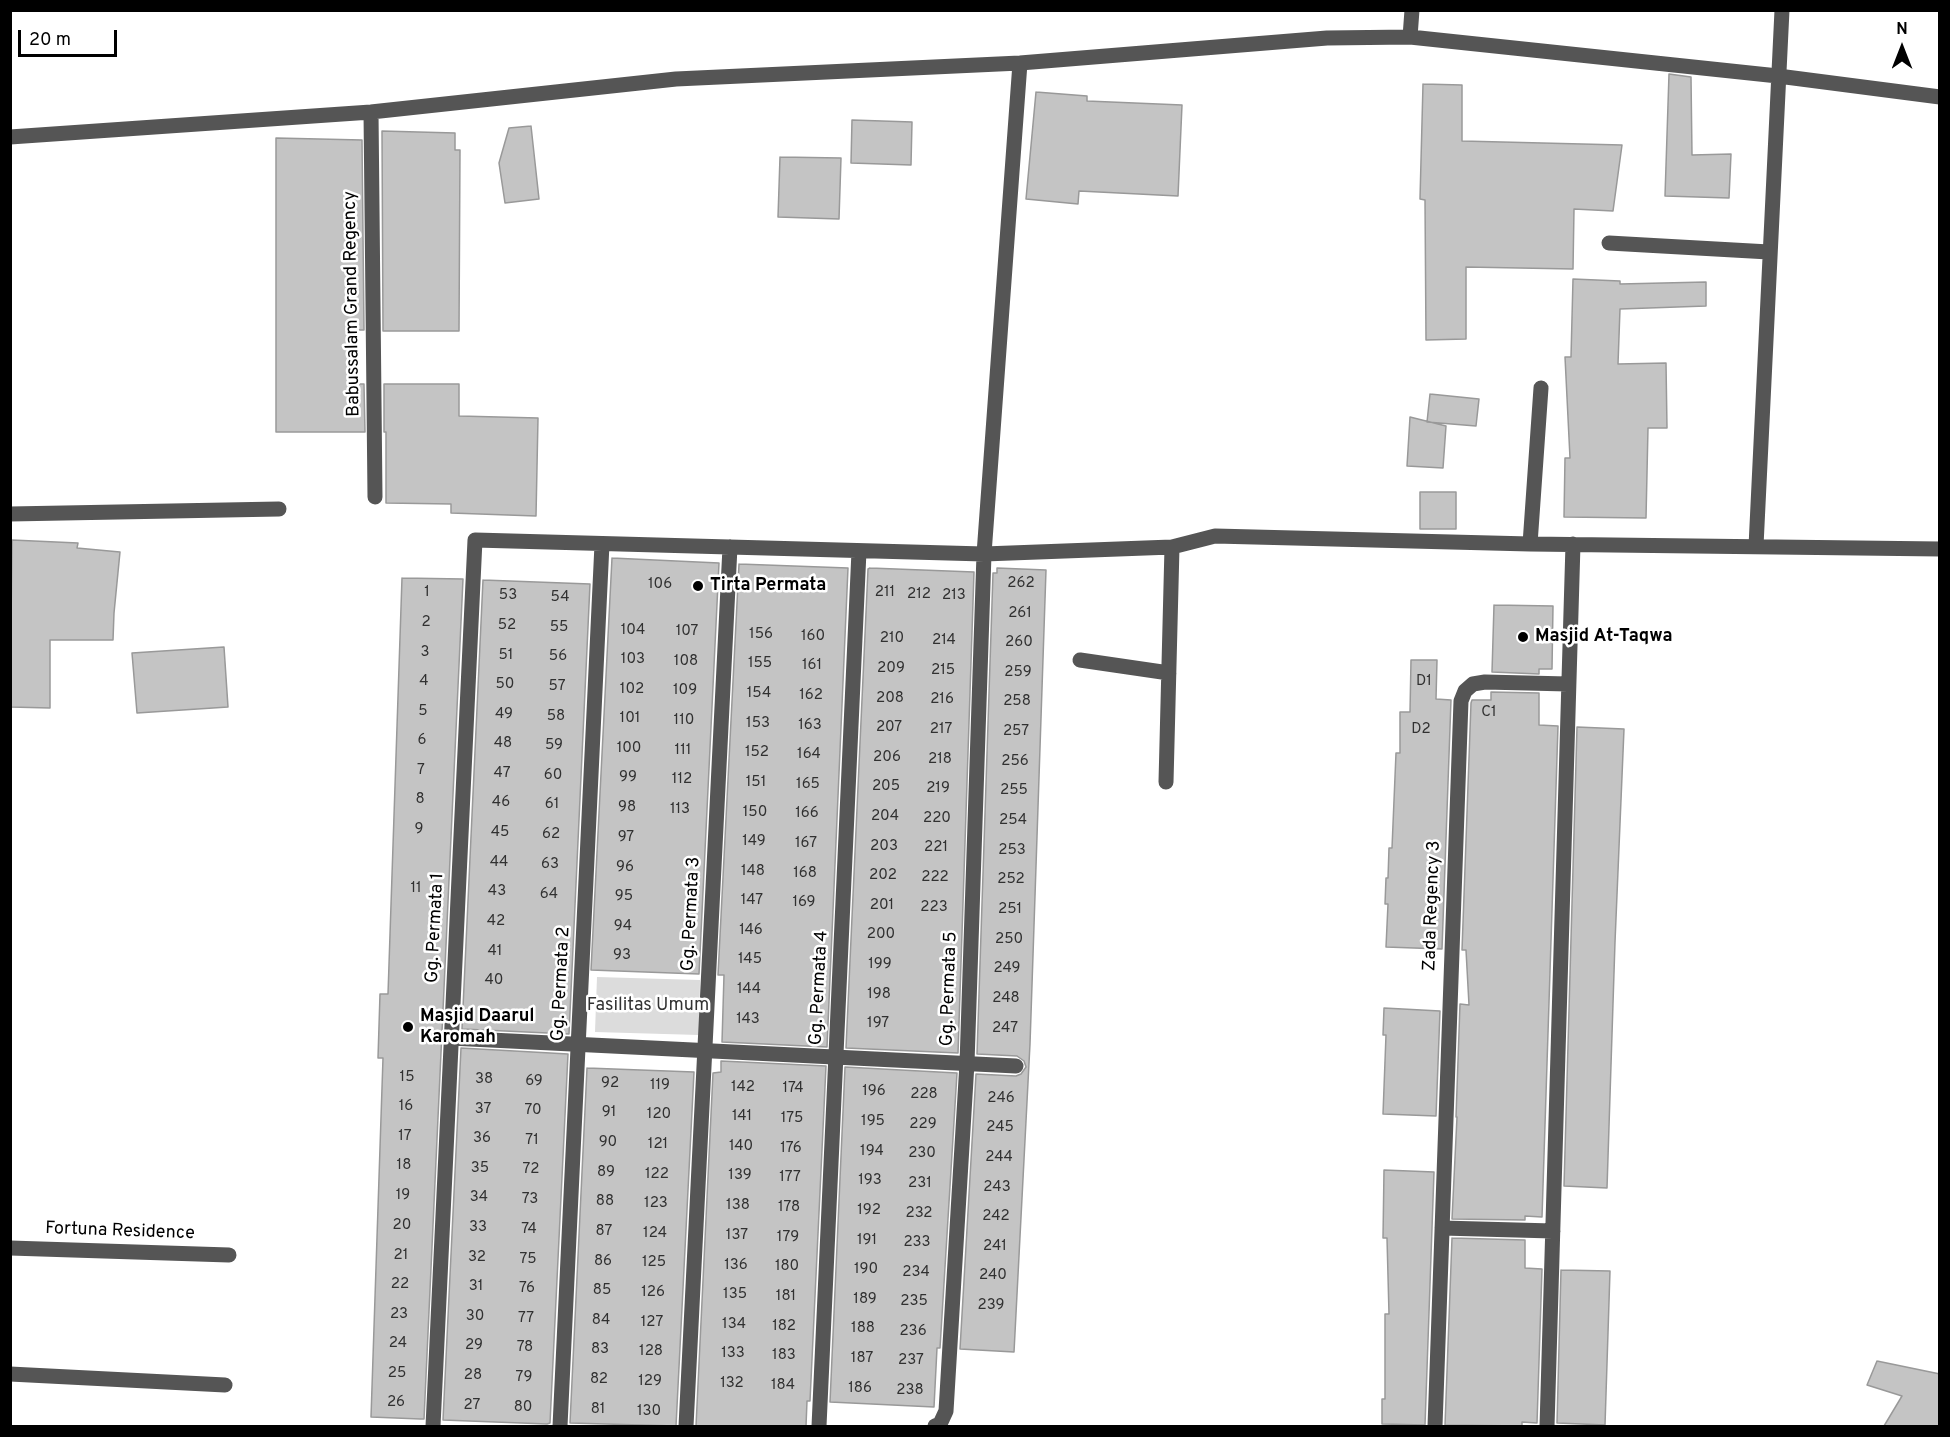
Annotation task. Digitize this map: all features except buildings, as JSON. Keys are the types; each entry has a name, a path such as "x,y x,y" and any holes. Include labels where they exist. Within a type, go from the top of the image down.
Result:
{"street":[{"path":"1410,37 1412,10"},
{"path":"1756,546 1782,10"},
{"path":"10,137 371,111 676,79 1020,63 1327,38 1410,37 1778,76 1940,97"},
{"name":"Gg. Permata 5","path":"937,1425 946,1411 967,1063 984,554 1020,63"},
{"name":"Babussalam Grand Regency","path":"371,111 375,497"},
{"path":"1609,243 1769,252"},
{"path":"1530,544 1541,388"},
{"path":"10,514 279,509"},
{"path":"602,544 984,554 1172,547 1215,536 1530,544 1940,549"},
{"name":"Gg. Permata 1","path":"433,1426 475,540 602,544"},
{"name":"Gg. Permata 2","path":"560,1426 602,544"},
{"path":"1547,1426 1573,544"},
{"name":"Gg. Permata 3","path":"686,1426 730,547"},
{"path":"1166,782 1172,547"},
{"name":"Gg. Permata 4","path":"819,1426 859,551"},
{"path":"1080,660 1169,673"},
{"name":"Zada Regency 3","path":"1435,1426 1461,700 1465,691 1473,684 1485,682 1568,684"},
{"path":"450,1038 1016,1066"},
{"path":"1442,1228 1553,1231"},
{"name":"Fortuna Residence","path":"10,1248 229,1255"},
{"path":"10,1374 225,1385"}],"green space":[{"name":"Fasilitas Umum","path":"597,977 700,980 699,1035 595,1032"}],"place":[{"name":"Tirta Permata","path":"698,586"},
{"name":"Masjid At-Taqwa","path":"1523,637"},
{"name":"Masjid Daarul Karomah","path":"408,1027"}]}
